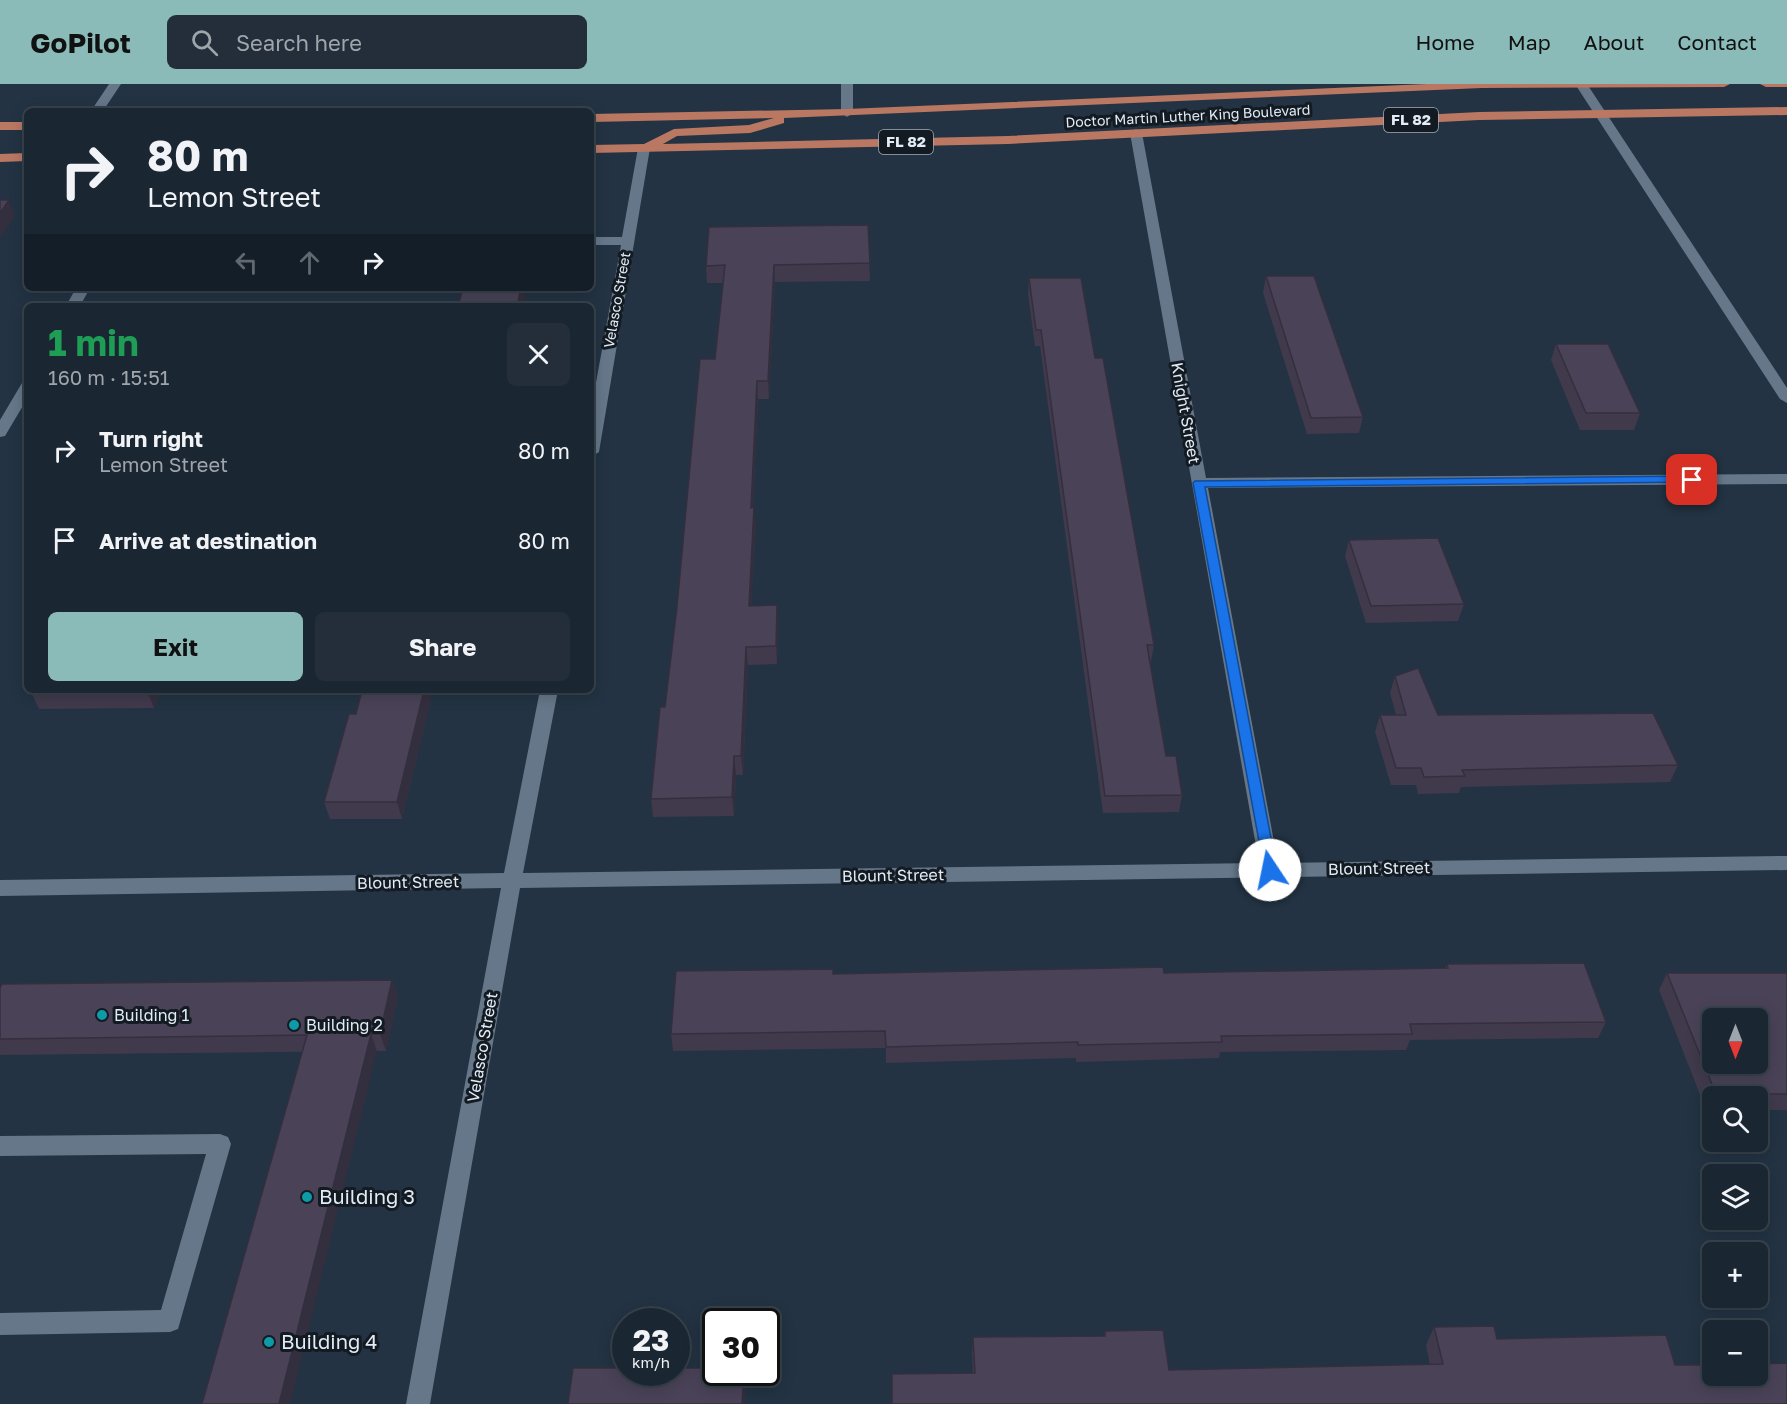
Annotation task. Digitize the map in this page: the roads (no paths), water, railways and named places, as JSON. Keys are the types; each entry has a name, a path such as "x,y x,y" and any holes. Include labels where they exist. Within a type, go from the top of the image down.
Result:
{"main road":[{"name":"Doctor Martin Luther King Boulevard","path":"594,118 847,113 1482,85 1724,84"},
{"path":"1766,84 1787,84"},
{"name":"Doctor Martin Luther King Boulevard","path":"594,149 1008,140 1479,116 1787,111"},
{"path":"644,148 674,133 750,129 805,113"},
{"path":"0,126 24,126"},
{"path":"0,158 24,157"}],"street":[{"path":"99,108 114,84"},
{"path":"847,84 847,113"},
{"path":"1582,84 1787,399"},
{"name":"Knight Street","path":"1136,133 1270,870"},
{"name":"Velasco Street","path":"594,435 644,148"},
{"path":"594,241 628,241"},
{"path":"0,433 24,391"},
{"path":"1199,483 1787,479"},
{"name":"Velasco Street","path":"418,1404 512,880 548,693"},
{"name":"Blount Street","path":"0,888 1787,863"},
{"path":"0,1146 220,1144 170,1321 0,1324"}],"place":[{"name":"Building 1","path":"102,1015"},
{"name":"Building 2","path":"294,1025"},
{"name":"Building 3","path":"307,1197"},
{"name":"Building 4","path":"269,1342"}]}
